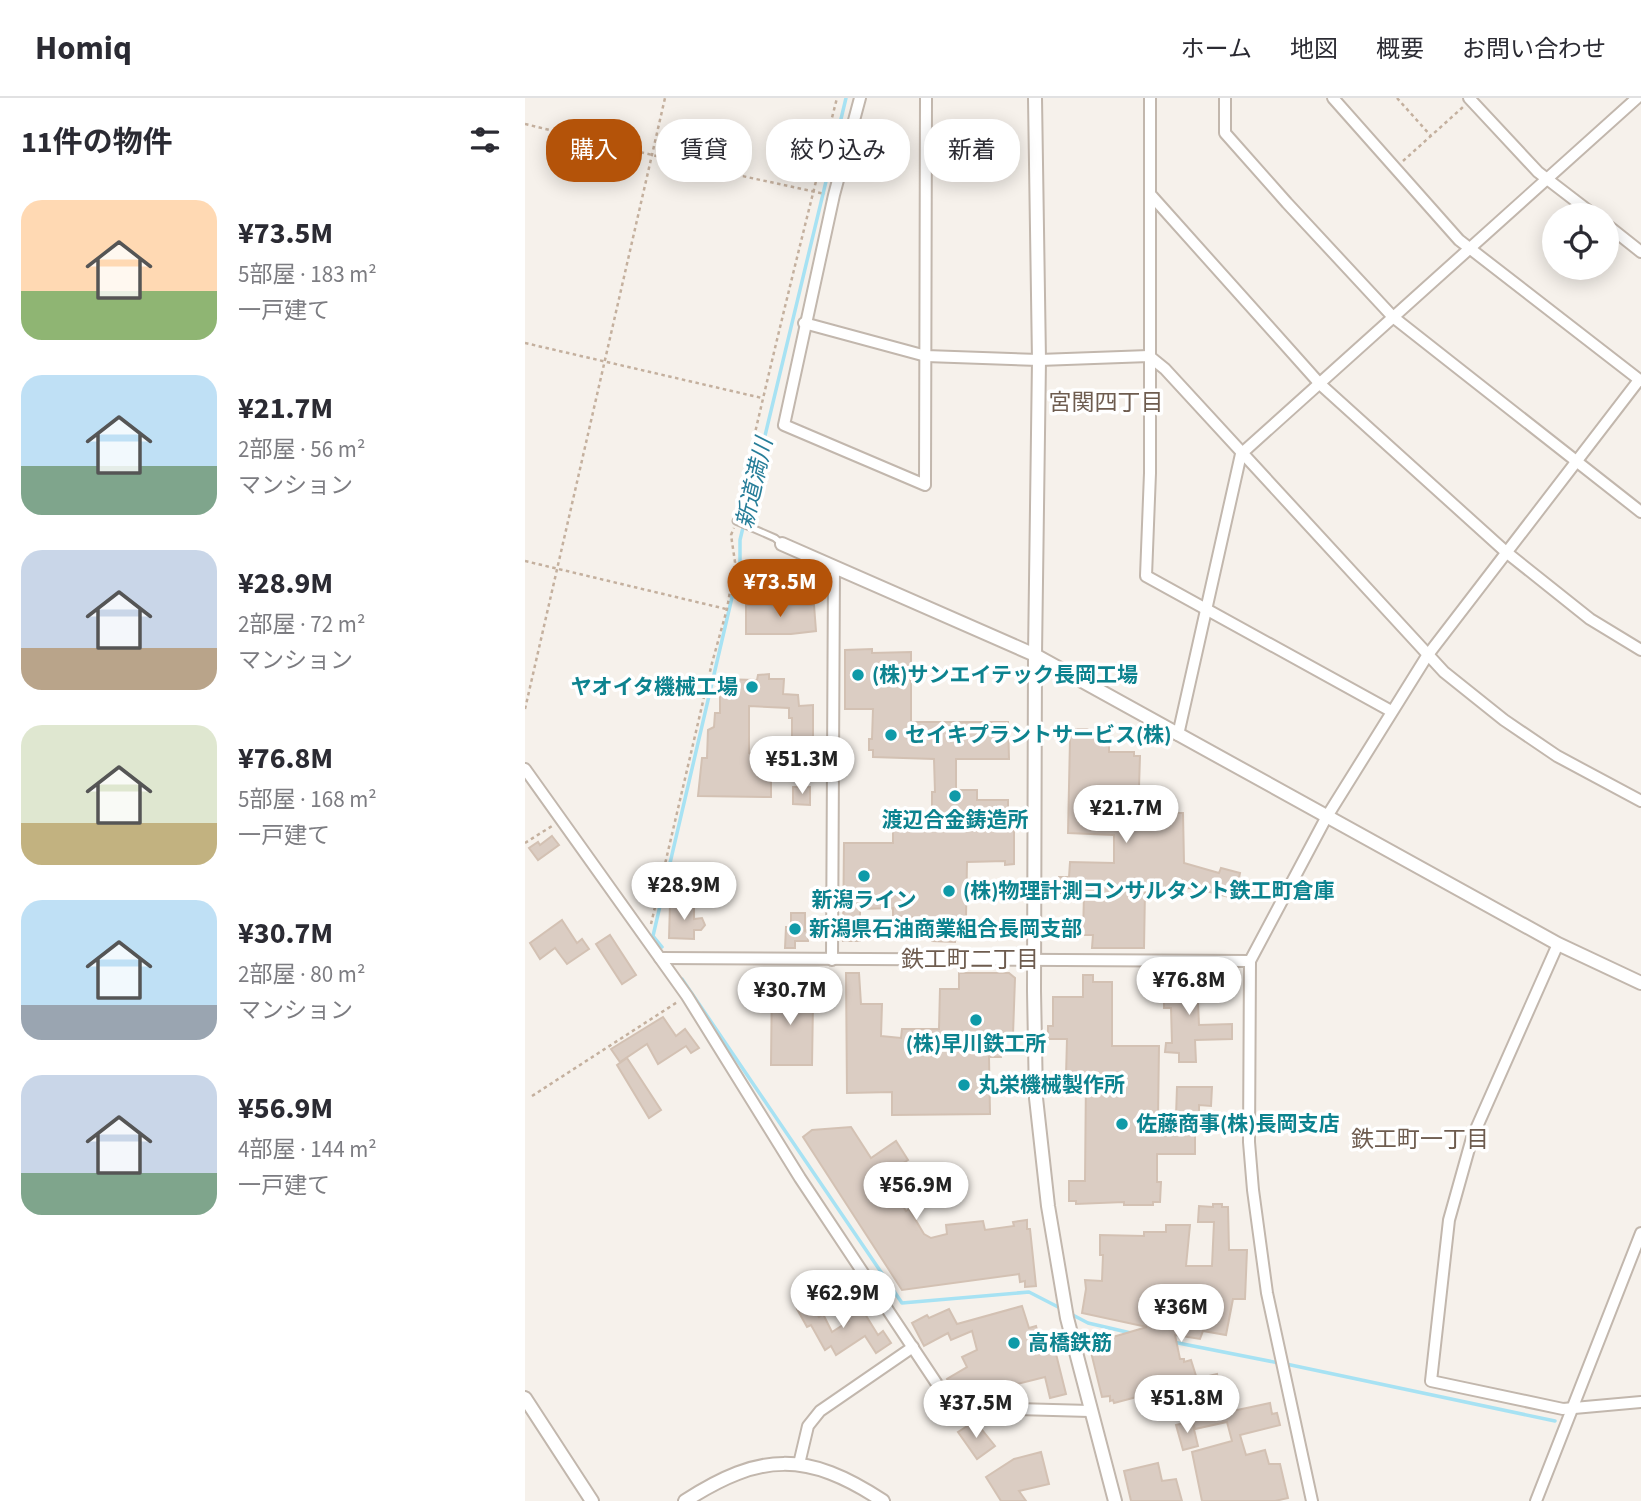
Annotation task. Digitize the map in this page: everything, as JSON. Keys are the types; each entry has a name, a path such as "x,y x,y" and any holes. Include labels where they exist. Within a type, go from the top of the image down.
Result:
{"street":[{"path":"860,98 804,323 784,425 925,485 926,98"},
{"path":"1035,98 1039,360 1034,960 1037,1098 1048,1206 1067,1318 1115,1501"},
{"path":"1150,98 1150,472 1146,576 1391,711"},
{"path":"1225,98 1225,132 1393,317 1641,512"},
{"path":"1312,1501 1267,1293 1253,1190 1249,1142 1250,961 1327,818 1427,656 1640,380 1459,240 1333,98"},
{"path":"1178,735 1241,454 1637,98"},
{"path":"1470,99 1547,179 1578,203"},
{"path":"1150,194 1320,384 1506,552 1590,619 1641,650"},
{"path":"1619,235 1641,252"},
{"path":"804,323 926,356 1039,360 1149,356 1165,369 1427,656 1504,720 1557,756 1641,801"},
{"path":"782,544 1035,655 1557,944 1641,983"},
{"path":"832,960 834,567"},
{"path":"525,769 687,996 800,1178 943,1393 951,1402 960,1406 1090,1410"},
{"path":"1557,944 1472,1138 1449,1220 1431,1381 1563,1409 1641,1402"},
{"path":"660,958 1250,961"},
{"path":"1536,1501 1641,1233"},
{"path":"799,1464 808,1426 820,1411 913,1347"},
{"path":"525,1398 592,1501"},
{"path":"685,1501 747,1469 774,1464 811,1466 846,1478 883,1501"}],"lane":[{"path":"736,521 753,527 782,544"}],"path":[{"path":"525,709 665,98"},
{"path":"1397,98 1431,136"},
{"path":"1395,168 1470,99"},
{"path":"525,124 818,192"},
{"path":"525,343 762,398"},
{"path":"525,561 727,609"},
{"path":"525,843 561,820"},
{"path":"532,1096 687,996"}],"building":[{"path":"746,605 814,605 816,631 746,634"},
{"path":"872,649 872,653 911,652 911,722 1008,722 1009,759 956,759 956,790 977,790 977,800 1008,800 1008,828 1014,828 1014,864 1005,865 1005,861 967,862 966,917 956,917 955,942 932,941 932,918 893,916 893,908 860,909 860,941 843,941 844,843 893,843 893,828 928,829 932,817 932,792 935,792 934,759 873,757 873,750 869,750 869,739 872,739 873,709 845,709 845,650"},
{"path":"769,674 769,679 784,679 783,694 798,695 799,706 813,705 813,737 808,737 808,744 792,743 792,718 789,718 789,708 749,706 749,753 771,754 771,797 698,796 702,758 707,758 708,730 714,727 715,713 720,713 720,679 757,680 758,675"},
{"path":"1068,729 1087,729 1109,741 1109,752 1134,752 1134,756 1140,756 1139,787 1149,787 1148,807 1164,807 1164,813 1183,813 1184,863 1219,873 1221,868 1240,873 1239,878 1242,879 1237,899 1194,888 1145,889 1144,948 1092,948 1093,935 1083,935 1084,894 1059,893 1059,877 1069,877 1070,862 1114,863 1114,835 1068,833"},
{"path":"793,787 810,787 810,805 793,804"},
{"path":"552,836 559,845 538,860 529,848 538,842 540,845"},
{"path":"670,904 694,904 694,919 702,918 705,925 701,930 694,930 694,939 669,938"},
{"name":"新潟県石油商業組合長岡支部","path":"791,913 805,913 808,941 795,941 795,948 785,948 786,927 791,927"},
{"path":"562,920 577,943 582,939 589,949 567,964 555,948 540,959 530,943"},
{"path":"610,935 636,975 622,984 596,944"},
{"path":"846,973 859,973 861,1004 882,1004 881,1036 901,1038 902,1029 939,1029 940,989 959,989 959,973 1009,973 1015,978 1013,1035 1000,1037 1001,1057 989,1057 990,1114 892,1115 892,1092 847,1093"},
{"path":"1083,975 1093,975 1093,982 1112,982 1112,1046 1159,1046 1158,1117 1176,1116 1177,1087 1212,1087 1211,1106 1199,1105 1199,1122 1195,1122 1195,1154 1157,1154 1157,1182 1161,1182 1160,1202 1153,1202 1153,1205 1124,1205 1124,1202 1076,1204 1076,1201 1069,1201 1069,1181 1085,1181 1086,1076 1066,1076 1067,1039 1048,1039 1048,1026 1053,1026 1053,997 1083,997"},
{"path":"772,976 790,976 790,1001 813,1002 812,1065 771,1065"},
{"path":"1206,977 1207,1002 1198,1002 1199,1025 1232,1024 1232,1039 1195,1040 1196,1062 1179,1062 1179,1053 1165,1052 1166,1043 1172,1043 1171,1008 1164,1008 1164,979"},
{"path":"663,1017 676,1036 685,1029 699,1048 691,1053 686,1046 658,1064 647,1044 620,1062 611,1049"},
{"path":"627,1058 661,1110 649,1118 617,1065"},
{"path":"851,1127 871,1158 896,1141 908,1160 883,1176 906,1211 909,1209 924,1234 931,1238 947,1234 946,1225 983,1221 985,1230 1014,1226 1013,1222 1027,1220 1036,1286 1025,1287 1025,1281 1020,1282 1019,1274 902,1290 803,1137 812,1130"},
{"path":"1213,1204 1228,1207 1229,1250 1247,1250 1245,1299 1233,1299 1226,1335 1203,1331 1200,1339 1175,1335 1180,1359 1184,1359 1184,1362 1191,1360 1197,1379 1217,1374 1219,1384 1222,1383 1228,1412 1270,1403 1272,1414 1277,1413 1280,1425 1240,1435 1246,1455 1265,1450 1269,1464 1280,1464 1288,1498 1275,1501 1202,1501 1192,1452 1232,1441 1227,1422 1195,1429 1182,1385 1114,1403 1113,1400 1110,1401 1110,1396 1102,1397 1089,1344 1147,1327 1082,1313 1085,1280 1102,1281 1103,1255 1100,1255 1100,1235 1144,1236 1144,1232 1166,1232 1166,1225 1190,1225 1186,1266 1212,1266 1214,1222 1198,1222 1199,1206 1213,1207"},
{"path":"843,1279 849,1289 831,1301 825,1290"},
{"path":"809,1301 819,1317 823,1314 832,1332 849,1321 846,1315 862,1309 878,1335 883,1331 891,1343 876,1353 865,1336 836,1355 831,1346 825,1350 811,1325 807,1327 797,1309"},
{"path":"1022,1306 1029,1328 1036,1326 1039,1337 1051,1334 1066,1394 1050,1398 1045,1377 1017,1384 1020,1395 998,1401 995,1398 986,1400 981,1394 970,1400 960,1396 954,1393 947,1379 967,1367 962,1357 977,1350 972,1331 951,1340 948,1333 924,1346 912,1323 927,1315 929,1318 949,1309 957,1324"},
{"path":"975,1421 995,1446 977,1459 958,1432"},
{"path":"1192,1421 1198,1446 1183,1450 1176,1425"},
{"path":"1041,1452 1049,1484 1019,1491 1026,1501 1001,1501 986,1477 1014,1459"},
{"path":"1158,1463 1162,1481 1176,1479 1182,1501 1131,1501 1124,1471"}],"waterway":[{"name":"新道満川","path":"662,947 653,936 740,563 740,540 846,98"},
{"path":"682,979 902,1303 1029,1292 1062,1309"},
{"path":"1069,1313 1088,1323 1131,1333"},
{"path":"1173,1342 1279,1363"},
{"path":"1286,1364 1555,1421"}],"place":[{"name":"(株)サンエイテック長岡工場","path":"858,675"},
{"name":"ヤオイタ機械工場","path":"752,687"},
{"name":"セイキプラントサービス(株)","path":"891,735"},
{"name":"渡辺合金鋳造所","path":"955,796"},
{"name":"新潟ライン","path":"864,876"},
{"name":"(株)物理計測コンサルタント鉄工町倉庫","path":"949,891"},
{"name":"新潟県石油商業組合長岡支部","path":"795,929"},
{"name":"(株)早川鉄工所","path":"976,1020"},
{"name":"丸栄機械製作所","path":"964,1085"},
{"name":"佐藤商事(株)長岡支店","path":"1122,1124"},
{"name":"高橋鉄筋","path":"1014,1343"}],"district":[{"name":"宮関四丁目","path":"1106,402"},
{"name":"鉄工町二丁目","path":"970,959"},
{"name":"鉄工町一丁目","path":"1420,1139"}]}
